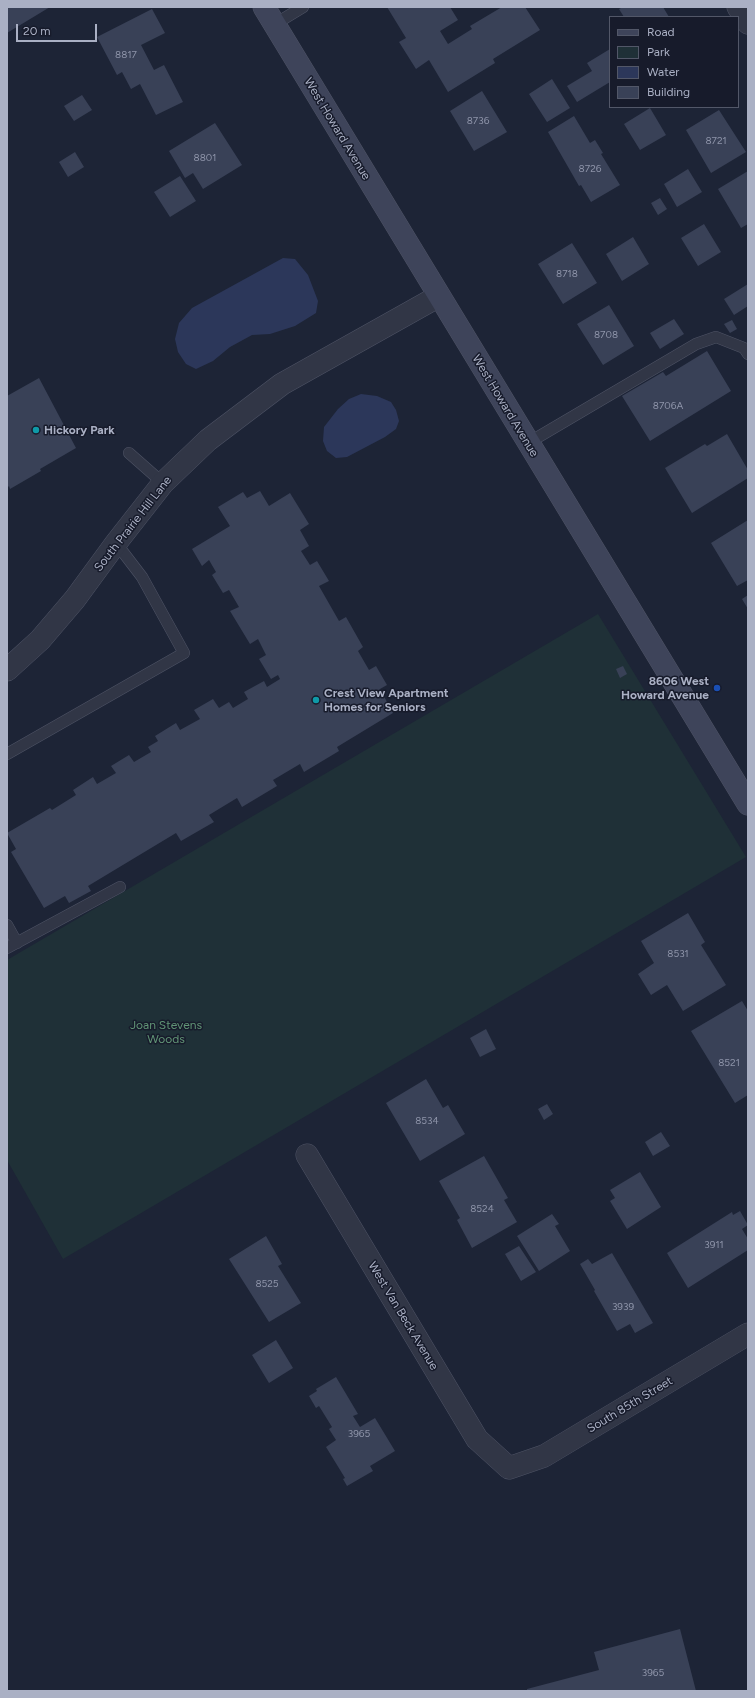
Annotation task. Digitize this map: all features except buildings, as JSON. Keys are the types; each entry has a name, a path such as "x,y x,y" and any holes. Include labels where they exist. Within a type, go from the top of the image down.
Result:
{"street":[{"path":"738,7 748,24"},
{"name":"West Howard Avenue","path":"269,16 748,804"},
{"name":"South Prairie Hill Lane","path":"7,670 40,640 75,599 163,483 208,440 282,384 439,296"},
{"name":"West Van Beck Avenue","path":"307,1155 477,1439 509,1468"},
{"name":"South 85th Street","path":"509,1468 544,1456 748,1334"}],"lane":[{"path":"269,16 303,7"},
{"path":"528,443 696,344 716,337 744,348 748,354"},
{"path":"129,453 163,483"},
{"path":"7,754 184,653 142,577 116,543"},
{"path":"7,948 120,887"},
{"path":"7,925 18,943"}],"green space":[{"name":"Joan Stevens Woods","path":"598,614 746,857 63,1259 7,1160 7,960"}],"water":[{"path":"283,258 295,259 308,275 318,301 316,313 295,326 270,334 252,335 230,347 213,361 196,369 186,364 178,352 175,339 179,323 192,308"},
{"path":"361,394 377,396 391,402 396,410 399,421 396,429 385,437 347,457 336,458 327,451 323,441 324,427 338,409 349,399"}],"place":[{"name":"Hickory Park","path":"36,430"},
{"name":"8606 West Howard Avenue","path":"717,688"},
{"name":"Crest View Apartment Homes for Seniors","path":"316,700"}]}
